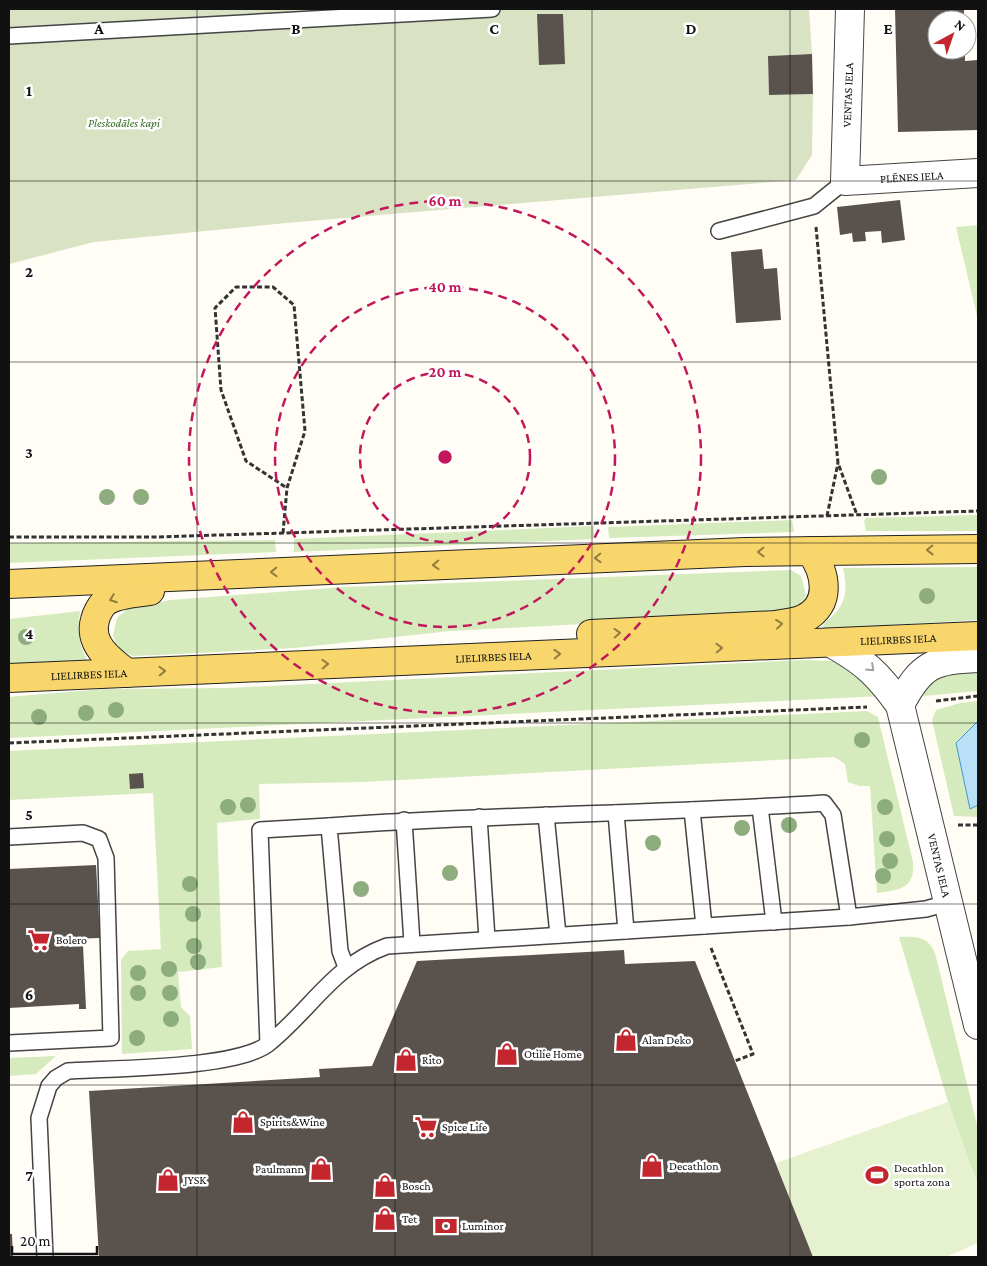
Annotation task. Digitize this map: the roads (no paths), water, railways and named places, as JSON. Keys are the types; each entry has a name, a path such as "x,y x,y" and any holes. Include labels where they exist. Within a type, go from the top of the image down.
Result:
{"main road":[{"path":"9,584 810,551 978,549"},
{"path":"378,662 462,642 792,622 810,614 822,598 824,585 822,568 810,551"},
{"path":"127,673 104,654 95,639 93,628 96,615 104,603 116,598 144,592 208,587 246,573"},
{"path":"9,603 80,580"},
{"name":"LIELIRBES IELA","path":"9,678 978,636"}],"street":[{"name":"VENTAS IELA","path":"846,182 850,9"},
{"name":"PLĒNES IELA","path":"846,182 978,173"},
{"name":"VENTAS IELA","path":"831,643 864,662 879,676 900,705 978,1025"},
{"name":"LIELIRBES IELA","path":"900,705 910,686 928,667 943,661 978,658"}],"lane":[{"path":"9,36 492,9"},
{"path":"719,231 814,206 846,182"},
{"path":"268,1044 260,830 404,820 692,810 824,803 833,815 849,917"},
{"path":"760,807 774,922"},
{"path":"692,810 706,933"},
{"path":"616,813 626,931"},
{"path":"546,815 558,935"},
{"path":"479,817 487,939"},
{"path":"404,820 412,943"},
{"path":"329,826 340,951 346,967"},
{"path":"9,837 83,833 99,838 106,858 111,1038 9,1043"},
{"path":"46,1257 39,1118 49,1086 56,1078 68,1071 204,1063 247,1055 268,1044 346,967 368,953 387,946 412,943 626,931 706,933 774,922 926,909 947,903"}],"water":[{"path":"978,721 978,805 970,809 956,743"}],"place":[{"name":"Bolero","path":"39,940"},
{"name":"Alan Deko","path":"626,1040"},
{"name":"Otilie Home","path":"507,1054"},
{"name":"Rito","path":"406,1060"},
{"name":"Spirits&Wine","path":"243,1122"},
{"name":"Spice Life","path":"426,1127"},
{"name":"Decathlon","path":"652,1166"},
{"name":"Paulmann","path":"321,1169"},
{"name":"Decathlon sporta zona","path":"877,1175"},
{"name":"JYSK","path":"168,1180"},
{"name":"Bosch","path":"385,1186"},
{"name":"Tet","path":"385,1219"},
{"name":"Luminor","path":"446,1226"}],"park label":[{"name":"Pleskodāles kapi","path":"124,123"}]}
